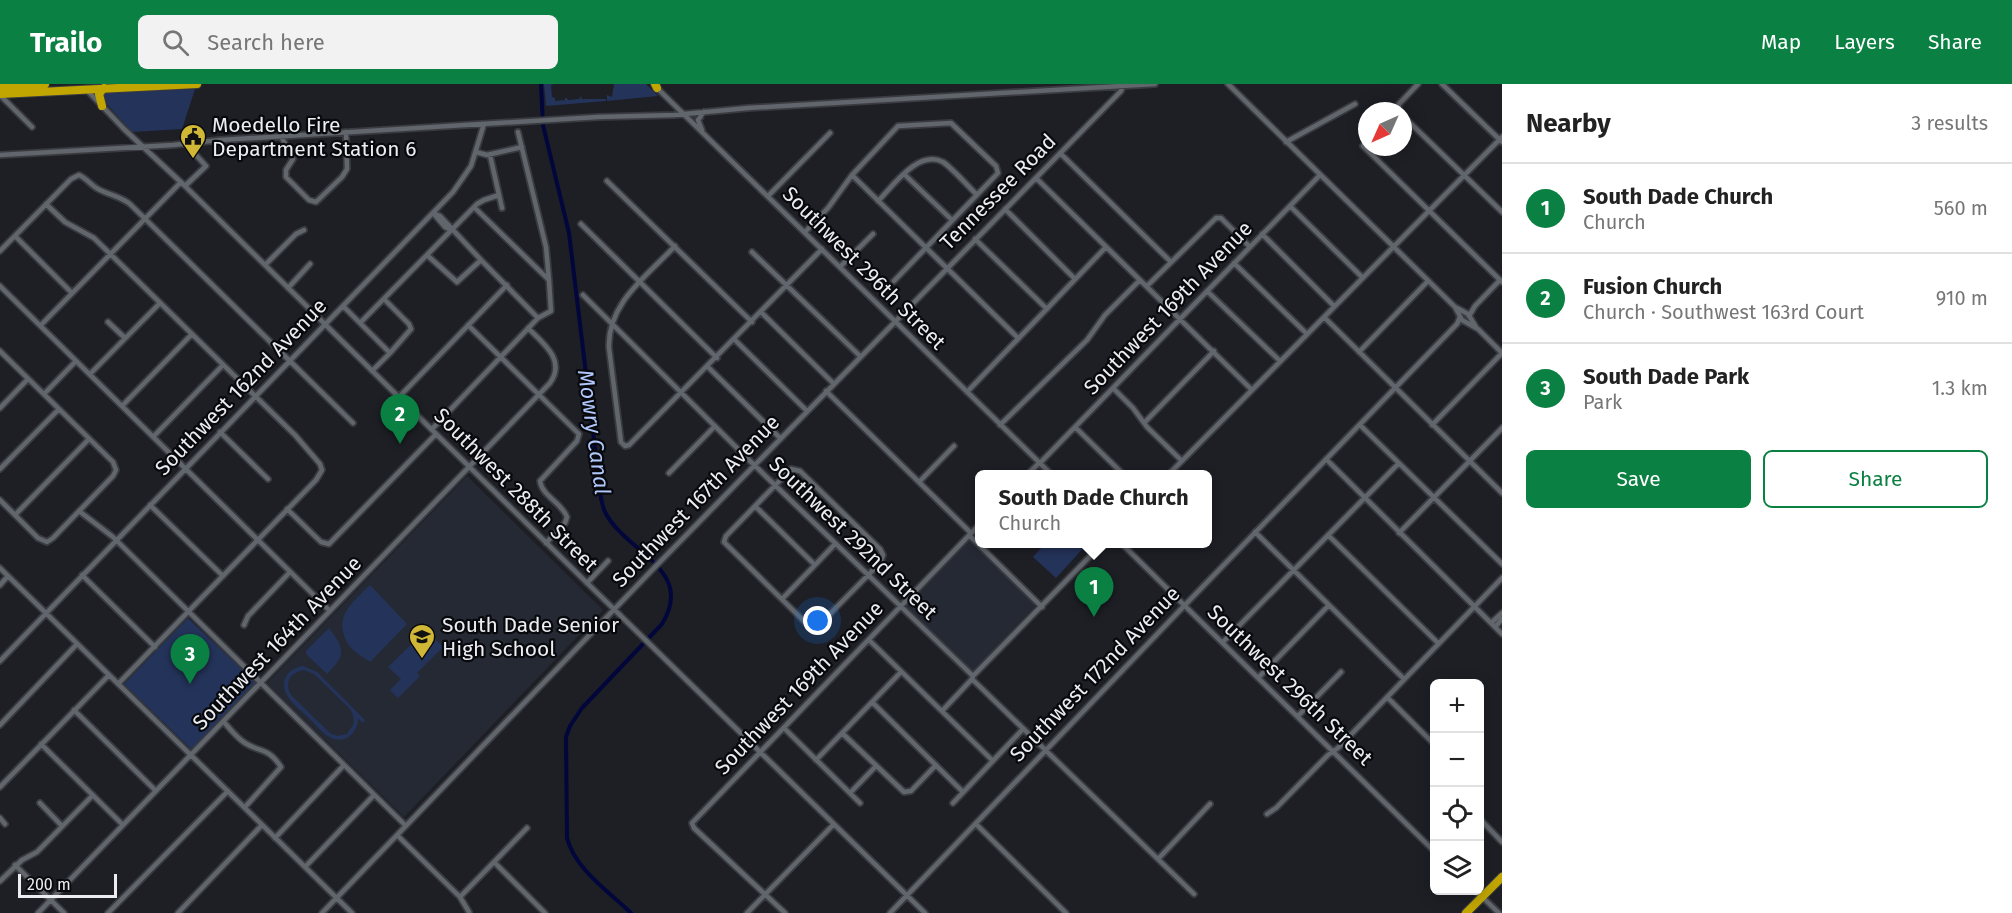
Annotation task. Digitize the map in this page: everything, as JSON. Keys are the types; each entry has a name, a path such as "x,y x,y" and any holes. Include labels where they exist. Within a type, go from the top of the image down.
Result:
{"highway":[{"path":"0,87 45,84"},
{"path":"0,95 142,85 197,84"},
{"path":"102,106 99,94 104,88"},
{"path":"1466,913 1502,876"}],"street":[{"path":"0,155 1155,84"},
{"path":"1228,84 1502,353 1432,425"},
{"path":"1236,84 1236,93"},
{"path":"1401,102 1418,84"},
{"path":"1173,470 1501,140 1442,84"},
{"name":"Southwest 296th Street","path":"655,85 1047,470"},
{"name":"Tennessee Road","path":"894,321 1121,91 1123,86"},
{"name":"Southwest 288th Street","path":"86,89 141,146 183,184 613,609 925,913"},
{"path":"0,95 32,127"},
{"path":"669,115 673,104"},
{"path":"1286,142 1355,104"},
{"path":"703,133 698,120 704,112"},
{"path":"805,232 828,208 852,175 898,126 951,123 998,169 996,176 894,280"},
{"name":"Southwest 162nd Avenue","path":"0,661 461,182 476,152 484,124"},
{"path":"1412,125 1502,212"},
{"path":"281,136 293,159 286,170 286,177 314,202 320,200 347,169 346,132"},
{"path":"288,509 321,542 327,544 333,541 528,328 538,318 552,311 546,247 518,132"},
{"path":"768,196 830,133"},
{"path":"40,326 145,219 206,166 195,154 195,142"},
{"path":"157,160 154,152 158,145"},
{"path":"476,152 490,155 522,147"},
{"path":"1060,153 1171,261"},
{"path":"490,155 502,208"},
{"path":"1373,156 1501,280 1465,316"},
{"path":"878,201 917,163 929,160 942,162 977,195"},
{"path":"904,174 952,220"},
{"path":"0,251 71,179 79,175 98,189 126,201 353,423"},
{"path":"852,175 1018,338"},
{"name":"Southwest 169th Avenue","path":"1032,470 1320,176"},
{"path":"1036,178 1252,390"},
{"path":"607,181 752,322"},
{"path":"360,323 474,207 484,200 499,195"},
{"path":"46,204 65,222 91,235 299,439 322,470 288,509 118,684"},
{"path":"1290,206 1362,278"},
{"path":"474,207 549,280"},
{"path":"1005,209 1076,279"},
{"path":"433,213 440,216 451,231 538,318"},
{"path":"1148,286 1216,218 1221,219 1250,248"},
{"path":"581,224 717,358"},
{"path":"265,265 296,234 304,230"},
{"path":"840,267 873,234"},
{"path":"1262,234 1334,306"},
{"path":"15,236 72,293"},
{"path":"975,238 1047,309"},
{"path":"675,246 622,301 609,336 621,442 625,446 629,446 822,249"},
{"path":"967,392 1106,247"},
{"path":"752,252 860,356"},
{"path":"427,255 457,282 481,260"},
{"path":"1234,263 1307,334"},
{"path":"288,288 310,264"},
{"path":"538,270 547,266"},
{"path":"1000,425 1088,340 1105,315 1140,280"},
{"path":"1359,352 1428,281"},
{"path":"399,397 507,285"},
{"path":"0,286 330,611"},
{"path":"1207,291 1280,361"},
{"name":"Southwest 292nd Street","path":"583,295 1045,751"},
{"path":"372,371 411,329 409,324 384,299"},
{"path":"90,374 160,303"},
{"path":"343,306 390,353"},
{"path":"761,312 833,383"},
{"name":"Southwest 172nd Avenue","path":"890,913 1465,316"},
{"path":"1323,317 1502,493"},
{"name":"Southwest 167th Avenue","path":"322,913 613,609 894,321"},
{"path":"108,322 125,338"},
{"path":"468,325 579,435 577,441 542,478 540,484 543,490 566,512 567,519 546,543"},
{"name":"Southwest 164th Avenue","path":"38,913 540,395 554,376 555,361 550,350 528,328"},
{"path":"122,406 192,334"},
{"path":"735,339 807,411"},
{"path":"0,351 113,462 116,470 80,511 46,542 38,538 0,500"},
{"path":"1144,423 1214,351"},
{"path":"44,394 76,361"},
{"path":"153,437 223,365"},
{"path":"708,367 780,438"},
{"path":"0,408 28,379"},
{"path":"1113,388 1182,461"},
{"path":"826,391 975,539"},
{"path":"0,469 59,409"},
{"path":"1360,425 1502,564"},
{"path":"669,473 715,426"},
{"path":"1076,427 1119,470"},
{"path":"1399,533 1502,428"},
{"path":"220,432 268,479"},
{"path":"15,515 89,439"},
{"path":"919,482 954,446"},
{"path":"1326,459 1502,634"},
{"path":"1223,642 1399,463"},
{"path":"797,470 883,554 882,560 816,628 809,626 724,543 726,536 755,506 789,471 797,470"},
{"path":"150,504 223,576"},
{"path":"755,506 814,565"},
{"path":"80,511 116,540 406,826"},
{"name":"Southwest 169th Avenue","path":"764,895 694,828 692,823 975,529"},
{"path":"1255,532 1404,679"},
{"path":"1328,535 1438,643"},
{"path":"782,600 835,544"},
{"path":"984,548 1042,606"},
{"path":"942,711 1097,548"},
{"name":"Southwest 296th Street","path":"1127,548 1430,847"},
{"path":"587,583 608,561"},
{"path":"0,568 352,913"},
{"path":"244,625 248,616 290,572"},
{"path":"82,575 154,647"},
{"path":"0,585 8,576"},
{"path":"1267,814 1334,751 1502,578"},
{"path":"1259,677 1329,605"},
{"path":"1493,625 1502,613"},
{"path":"1493,625 1502,620"},
{"path":"868,640 993,761"},
{"path":"0,725 77,644"},
{"path":"816,760 901,672"},
{"path":"1298,716 1341,672"},
{"path":"0,787 109,675"},
{"path":"1387,697 1430,740"},
{"path":"872,702 963,792"},
{"path":"74,710 156,791"},
{"path":"224,722 245,743 268,752 281,767 244,807"},
{"path":"784,728 860,803"},
{"path":"953,803 1023,729"},
{"path":"842,732 902,791 908,793 936,765"},
{"path":"41,744 123,825"},
{"path":"1045,751 1194,894"},
{"path":"275,838 344,765"},
{"path":"850,793 876,766"},
{"path":"108,913 228,791"},
{"path":"0,880 15,865 38,852 93,795"},
{"path":"305,867 374,795"},
{"path":"40,803 62,826"},
{"path":"1158,858 1210,804"},
{"path":"0,818 5,824"},
{"path":"747,913 834,824"},
{"path":"976,824 1066,913"},
{"path":"1484,824 1502,842"},
{"path":"178,913 262,825"},
{"path":"460,897 526,828"},
{"path":"397,835 460,897 469,912"},
{"path":"494,862 545,913"},
{"path":"15,865 64,913"},
{"path":"764,895 785,913"},
{"path":"1480,895 1499,913"}],"shaded area":[{"path":"544,84 554,84 551,85 552,97 555,101 565,100 565,98 579,99 581,96 582,99 606,99 606,101 546,106"},
{"path":"614,84 646,84 658,96 607,101 607,95 612,97"},
{"path":"195,89 182,129 132,132 103,100 104,93"},
{"name":"South Dade Senior High School","path":"467,476 603,610 404,817 267,683"},
{"path":"970,540 975,548 978,548 1036,605 972,672 905,607"},
{"path":"1041,548 1083,548 1056,578 1033,557"},
{"path":"370,585 407,624 370,662 350,647 342,626 343,618 351,604"},
{"path":"188,618 256,683 192,750 124,684"},
{"path":"329,628 338,641 341,652 338,662 327,674 306,654 306,651"},
{"path":"426,630 443,647 417,673 420,676 398,698 390,690 401,679 388,667"},
{"path":"303,666 317,672 365,720 363,723 358,718 354,731 348,738 339,740 327,735 286,694 284,682 287,675 290,671","holes":["304,670 314,674 350,709 354,723 347,734 337,736 330,733 291,695 288,682 295,673"]}],"waterway":[{"name":"Mowry Canal","path":"541,84 543,125 569,233 601,498 605,512 615,526 654,562 664,575 670,589 670,605 662,624 582,708 570,726 566,737 567,838 571,849 593,879 631,913"}],"place":[{"name":"Moedello Fire Department Station 6","path":"193,160"},
{"name":"Fusion Church","path":"400,444"},
{"name":"South Dade Church","path":"1094,617"},
{"name":"South Dade Senior High School","path":"422,660"},
{"name":"South Dade Park","path":"190,684"}]}
